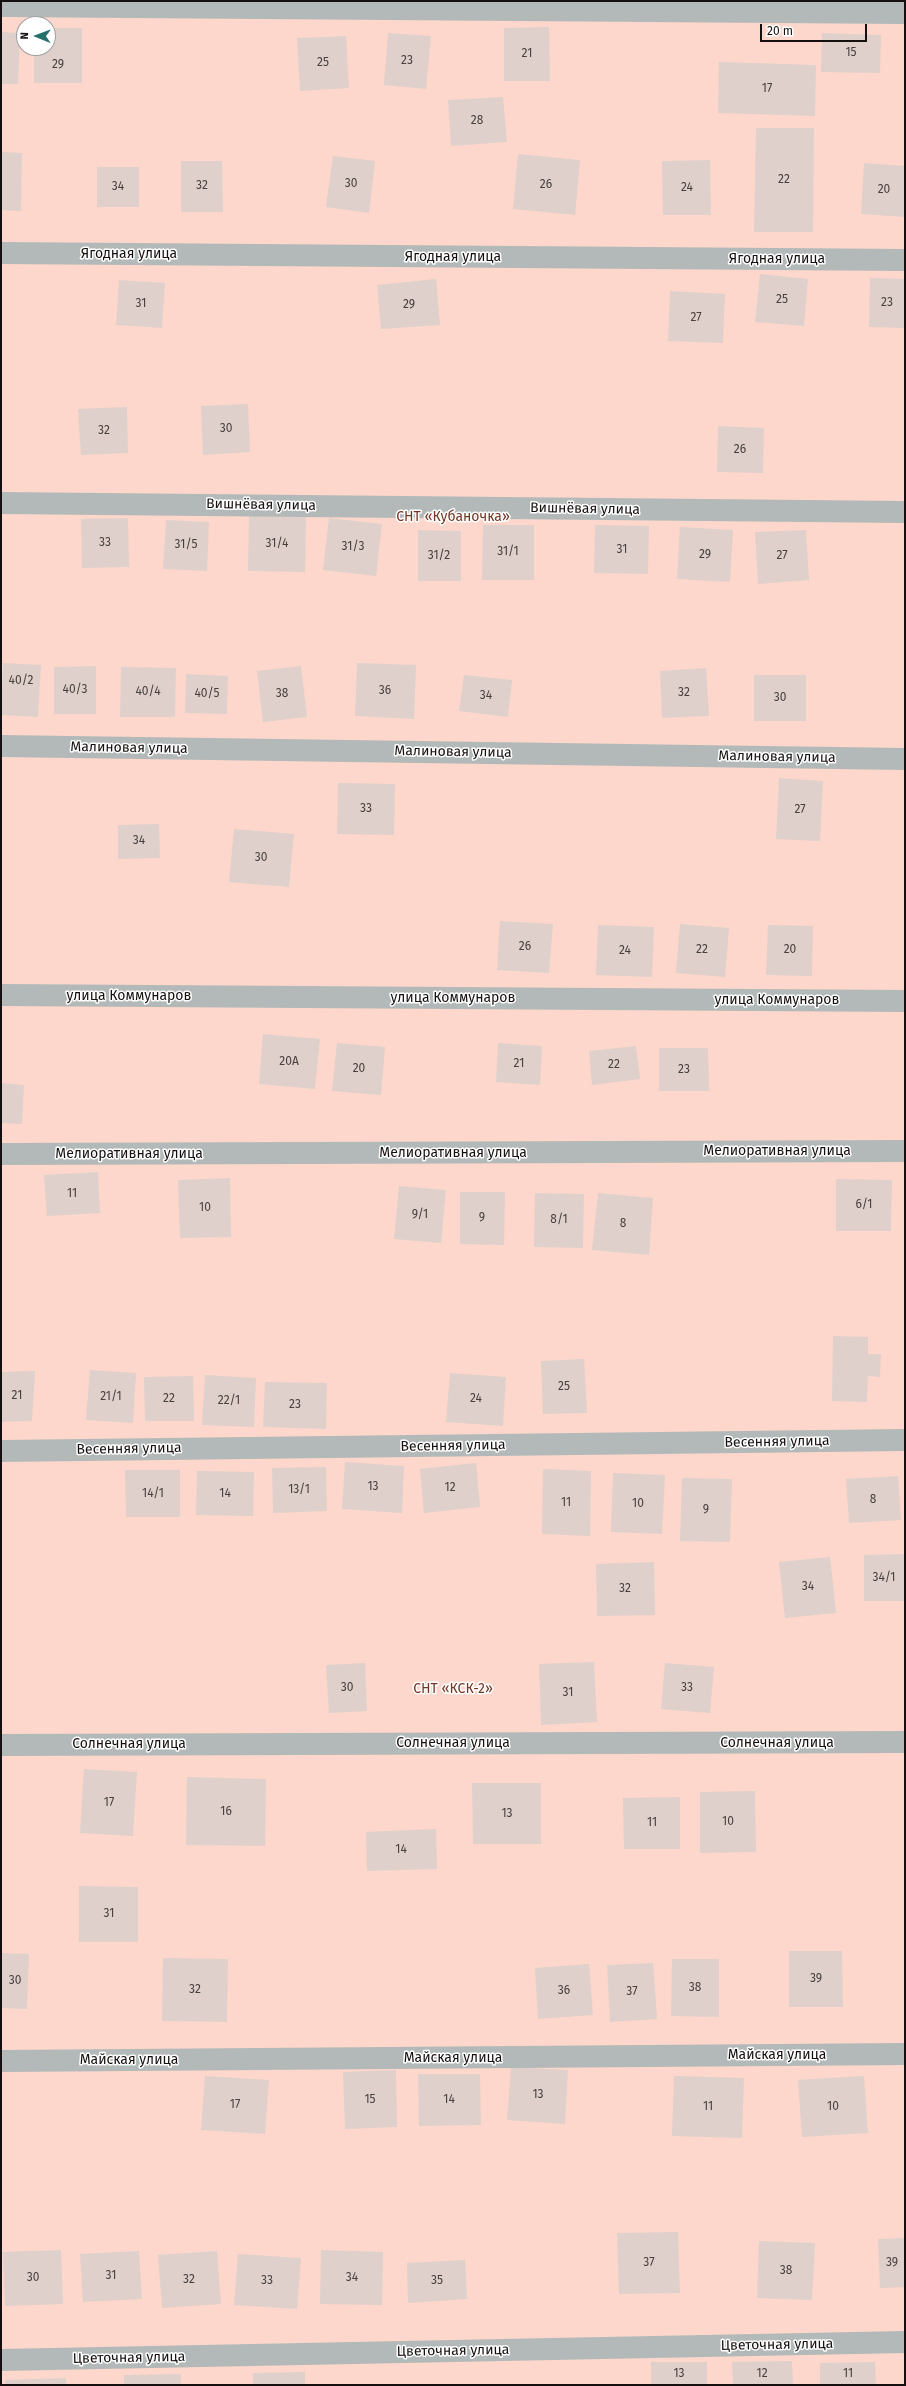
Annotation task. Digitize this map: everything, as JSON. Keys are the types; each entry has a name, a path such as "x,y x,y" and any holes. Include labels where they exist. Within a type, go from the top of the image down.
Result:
{"street":[{"path":"1,6 905,13"},
{"name":"Ягодная улица","path":"1,253 905,260"},
{"name":"Вишнёвая улица","path":"1,503 905,512"},
{"name":"Малиновая улица","path":"1,746 905,759"},
{"name":"улица Коммунаров","path":"1,996 905,1001"},
{"name":"Мелиоративная улица","path":"1,1154 905,1151"},
{"name":"Весенняя улица","path":"1,1451 905,1440"},
{"name":"Солнечная улица","path":"1,1744 905,1742"},
{"name":"Майская улица","path":"1,2061 905,2054"},
{"name":"Цветочная улица","path":"1,2360 905,2342"}],"green space":[{"path":"1,1 905,1 905,2385 1,2385"}],"building":[{"path":"549,27 550,81 504,81 504,28"},
{"path":"56,28 82,28 82,83 34,83 34,56 56,56"},
{"path":"1,32 16,33 16,56 19,56 18,84 1,84"},
{"path":"388,33 431,36 426,89 384,85"},
{"path":"822,33 881,35 880,73 821,72"},
{"path":"346,36 349,88 300,91 297,38"},
{"path":"719,62 816,65 815,116 718,113"},
{"path":"503,97 507,142 451,146 448,100"},
{"path":"756,128 814,128 813,232 754,232"},
{"path":"1,152 22,153 21,211 1,210"},
{"path":"518,154 580,160 575,215 513,209"},
{"path":"333,156 375,161 369,213 326,207"},
{"path":"710,160 711,215 663,215 662,161"},
{"path":"181,161 222,161 223,212 181,212"},
{"path":"864,163 905,166 905,217 861,214"},
{"path":"97,167 139,167 139,207 97,207"},
{"path":"760,274 808,279 804,326 755,322"},
{"path":"870,278 905,279 905,328 869,327"},
{"path":"436,279 440,325 381,329 377,285"},
{"path":"119,280 165,283 162,328 116,325"},
{"path":"670,291 725,294 723,343 668,341"},
{"path":"248,404 250,452 203,455 201,406"},
{"path":"127,407 128,453 81,455 78,409"},
{"path":"718,426 764,428 763,473 717,472"},
{"path":"249,516 306,517 305,572 248,571"},
{"path":"128,518 129,567 82,568 81,519"},
{"path":"329,518 382,524 376,576 323,570"},
{"path":"166,520 209,522 207,571 163,569"},
{"path":"483,525 534,525 534,580 482,580"},
{"path":"595,525 649,526 648,574 594,573"},
{"path":"680,527 733,530 730,582 677,579"},
{"path":"418,530 461,531 461,581 418,581"},
{"path":"806,530 809,580 758,584 755,532"},
{"path":"3,663 41,665 38,717 1,715"},
{"path":"357,663 416,665 414,719 355,716"},
{"path":"96,666 96,714 54,714 54,667"},
{"path":"301,666 307,717 263,722 257,671"},
{"path":"121,667 176,668 175,717 120,717"},
{"path":"706,668 709,716 662,718 660,671"},
{"path":"186,674 228,676 227,714 185,713"},
{"path":"464,675 512,680 508,717 459,711"},
{"path":"754,675 806,675 806,721 754,721"},
{"path":"779,778 823,781 820,841 776,839"},
{"path":"338,783 395,784 394,835 337,834"},
{"path":"159,824 160,858 118,859 118,825"},
{"path":"234,829 294,834 289,887 229,882"},
{"path":"500,921 553,924 549,973 497,970"},
{"path":"680,924 729,928 725,977 676,973"},
{"path":"598,925 654,927 652,977 596,975"},
{"path":"768,925 813,926 812,976 766,975"},
{"path":"263,1034 320,1039 315,1089 259,1084"},
{"path":"337,1043 385,1047 381,1095 332,1091"},
{"path":"498,1043 542,1046 540,1085 496,1082"},
{"path":"636,1046 640,1079 592,1085 589,1051"},
{"path":"659,1048 708,1048 709,1091 659,1091"},
{"path":"1,1083 24,1085 22,1124 1,1123"},
{"path":"98,1172 100,1213 47,1216 44,1175"},
{"path":"230,1178 231,1237 180,1238 178,1180"},
{"path":"836,1179 892,1180 891,1231 836,1231"},
{"path":"399,1186 446,1190 441,1243 394,1239"},
{"path":"460,1192 505,1192 504,1245 460,1244"},
{"path":"535,1193 584,1194 583,1248 534,1247"},
{"path":"598,1193 653,1198 649,1255 592,1250"},
{"path":"833,1336 868,1337 868,1354 881,1354 880,1377 868,1376 867,1402 832,1401"},
{"path":"584,1359 587,1413 543,1414 541,1361"},
{"path":"90,1370 136,1373 133,1423 86,1420"},
{"path":"35,1371 32,1421 1,1422 1,1372"},
{"path":"450,1373 506,1377 503,1426 446,1422"},
{"path":"205,1375 256,1378 254,1427 202,1425"},
{"path":"193,1376 194,1421 145,1421 144,1377"},
{"path":"265,1382 327,1383 326,1429 263,1427"},
{"path":"345,1462 404,1466 402,1513 342,1509"},
{"path":"476,1463 480,1507 424,1513 420,1469"},
{"path":"326,1467 327,1511 273,1513 272,1468"},
{"path":"543,1469 591,1471 590,1536 542,1534"},
{"path":"125,1470 180,1470 180,1517 126,1517"},
{"path":"197,1471 254,1472 253,1516 196,1515"},
{"path":"613,1473 665,1475 662,1534 611,1532"},
{"path":"898,1476 901,1520 849,1523 846,1479"},
{"path":"682,1478 732,1479 730,1542 680,1541"},
{"path":"905,1554 905,1601 864,1601 864,1555"},
{"path":"830,1557 836,1613 785,1618 779,1562"},
{"path":"654,1562 655,1615 597,1616 596,1564"},
{"path":"594,1662 597,1722 541,1725 539,1664"},
{"path":"365,1663 367,1711 329,1713 326,1665"},
{"path":"665,1663 714,1667 710,1713 661,1709"},
{"path":"84,1769 137,1772 133,1836 80,1833"},
{"path":"187,1777 266,1779 265,1846 186,1845"},
{"path":"472,1783 541,1783 541,1844 473,1844"},
{"path":"755,1791 756,1852 700,1853 700,1792"},
{"path":"680,1797 680,1849 624,1849 623,1798"},
{"path":"436,1829 437,1869 367,1871 366,1832"},
{"path":"79,1886 138,1887 138,1942 79,1942"},
{"path":"789,1951 842,1951 843,2007 789,2007"},
{"path":"1,1953 29,1954 27,2009 1,2008"},
{"path":"163,1958 228,1959 227,2022 162,2021"},
{"path":"672,1959 719,1959 719,2017 671,2016"},
{"path":"653,1963 657,2019 610,2022 607,1965"},
{"path":"589,1964 593,2015 538,2019 535,1968"},
{"path":"511,2067 568,2070 565,2124 507,2120"},
{"path":"396,2070 397,2127 345,2129 343,2072"},
{"path":"418,2074 480,2074 481,2125 419,2126"},
{"path":"205,2076 269,2080 265,2134 201,2130"},
{"path":"674,2076 744,2078 742,2138 672,2136"},
{"path":"864,2076 868,2133 802,2137 798,2080"},
{"path":"678,2232 680,2293 619,2294 617,2233"},
{"path":"905,2238 905,2287 880,2288 878,2239"},
{"path":"759,2241 815,2243 812,2300 757,2298"},
{"path":"61,2250 63,2304 5,2306 3,2252"},
{"path":"321,2250 383,2252 382,2305 320,2304"},
{"path":"139,2251 142,2299 83,2302 80,2254"},
{"path":"217,2251 221,2304 162,2308 158,2255"},
{"path":"238,2254 301,2258 297,2309 234,2305"},
{"path":"465,2260 467,2299 408,2303 407,2263"},
{"path":"792,2361 793,2385 733,2385 732,2362"},
{"path":"651,2362 707,2362 707,2385 651,2385"},
{"path":"875,2362 876,2385 820,2385 820,2363"},
{"path":"305,2372 305,2385 253,2385 253,2373"},
{"path":"181,2374 181,2385 124,2385 124,2375"},
{"path":"66,2378 66,2385 5,2385 5,2380"}],"park label":[{"name":"СНТ «Кубаночка»","path":"453,517"},
{"name":"СНТ «КСК-2»","path":"453,1689"}]}
